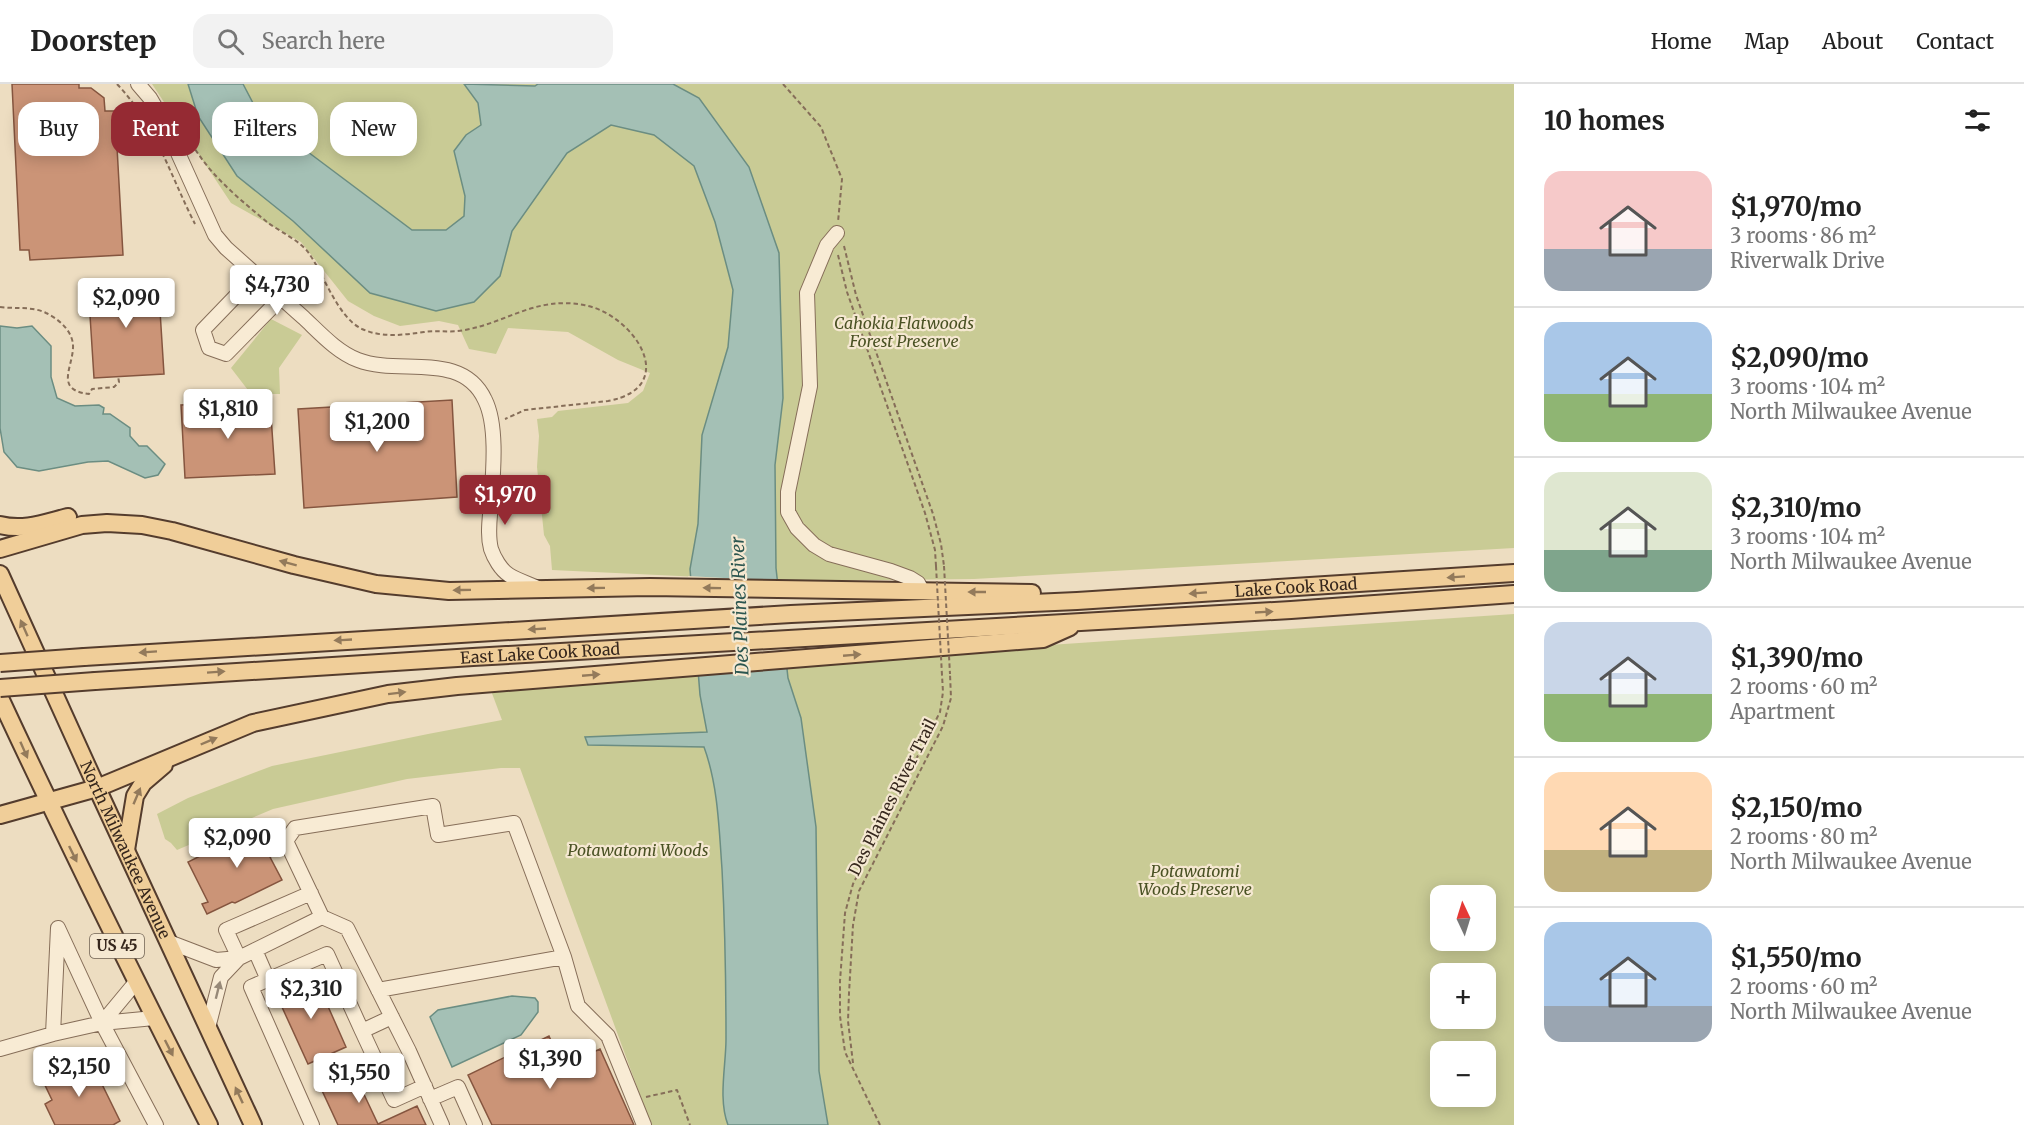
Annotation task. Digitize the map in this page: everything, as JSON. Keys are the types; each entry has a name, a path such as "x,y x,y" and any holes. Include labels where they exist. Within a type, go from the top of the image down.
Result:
{"main road":[{"path":"0,525 28,528 68,517 138,516 166,523 172,531"},
{"path":"0,549 82,525 106,523 172,531 294,566 376,584 449,591 678,588 1051,593 1077,601"},
{"name":"Lake Cook Road","path":"1077,601 1514,573"},
{"name":"North Milwaukee Avenue","path":"0,574 253,1125"},
{"name":"Lake Cook Road","path":"1079,623 1514,594"},
{"name":"East Lake Cook Road","path":"0,663 680,620 1077,601"},
{"path":"0,815 97,788 253,723 388,694 457,686 1043,639 1079,623"},
{"name":"East Lake Cook Road","path":"0,688 792,638 1079,623"},
{"name":"US 45","path":"0,698 47,802 208,1125"},
{"path":"126,850 135,796 143,783 175,755"}],"street":[{"path":"138,84 150,98 164,122 215,235 256,275 331,343 357,359 395,366 443,368 467,377 486,400 492,426 493,453 489,527 491,549 498,563 508,574 542,590"},
{"path":"837,233 827,245 807,294 810,386 788,492 788,512 797,528 814,545 829,554 910,578 918,583 923,592"},
{"path":"256,275 204,330 209,348 226,354 281,297"},
{"path":"442,1125 392,1017 347,928 322,917 286,841 295,828 433,806 438,835 514,823 564,957 578,1006 608,1036 644,1125"},
{"path":"239,958 226,930 311,893"},
{"path":"208,1028 221,977 239,958 322,917"},
{"path":"53,1034 58,928 102,1023 156,1125"},
{"path":"169,942 216,960 239,958"},
{"path":"255,950 268,980"},
{"path":"312,1125 251,987 327,954 394,1100 458,1087 476,1125"},
{"path":"378,990 564,957"},
{"path":"102,1023 136,982"},
{"path":"362,1031 392,1017"},
{"path":"0,1049 102,1023 154,1018"}],"path":[{"path":"117,84 134,102 149,126 195,224"},
{"name":"Des Plaines River Trail","path":"783,84 820,127 842,179 837,252 847,292 925,513 933,539 936,566 943,692 940,712 853,884 845,913 840,1016 845,1052 853,1065"},
{"path":"200,156 226,186 269,223 303,246 347,318 374,334 394,335 465,330 540,305 569,303 587,305 609,314 628,328 644,353 647,365 646,374 640,385 619,399 525,410 492,426"},
{"name":"Des Plaines River Trail","path":"837,233 844,245 856,295 933,514 941,544 951,698 943,726 859,891 853,925 848,1021 853,1065"},
{"path":"0,307 45,312 70,332 73,348 68,384 72,389 89,394 92,389 114,387 118,382 118,376"},
{"path":"853,1065 880,1125"},
{"path":"634,1100 677,1090 690,1125"}],"green space":[{"name":"Cahokia Flatwoods Forest Preserve","path":"152,84 1514,84 1514,548 974,579 788,581 552,570 550,546 544,535 537,467 539,436 537,419 552,417 558,411 628,403 643,391 650,373 618,360 568,332 508,328 496,354 469,349 458,325 439,321 400,326 374,316 348,301 301,242 231,203 200,156 200,102 164,102"},
{"path":"271,319 302,335 279,368 280,394 251,394 231,368"},
{"name":"Potawatomi Woods Preserve","path":"1514,614 1514,1125 651,1125 520,768 501,768 407,779 273,809 177,850 165,839 157,814 188,798 272,766 502,720 490,688 794,668 800,663"}],"water":[{"path":"188,84 243,84 252,102 212,102 212,138 200,119 200,102 194,102"},
{"name":"Des Plaines River","path":"464,84 535,86 538,84 673,84 699,98 749,167 779,253 783,398 775,465 776,568 788,678 801,718 816,827 819,1071 828,1125 728,1125 723,1104 726,1018 722,869 715,791 704,747 588,745 585,737 707,732 700,695 690,569 698,524 702,435 728,347 733,290 715,222 694,166 654,135 611,125 567,153 512,231 500,276 474,302 436,311 370,293 293,221 237,176 224,156 313,156 412,230 446,230 464,216 465,196 454,151 466,135 481,125 478,103"},
{"path":"0,326 17,328 32,326 51,346 51,377 57,398 75,406 99,405 104,408 103,414 110,414 130,428 130,436 139,446 147,446 165,464 158,475 145,478 108,461 88,462 39,471 17,467 4,452 0,428"},
{"path":"512,996 535,998 538,1002 538,1012 521,1035 452,1067 430,1017 438,1010"}],"pier":[{"path":"688,576 780,581 790,668 696,675"}],"building":[{"path":"12,84 79,84 79,88 91,88 104,98 105,111 111,111 111,156 118,156 123,255 30,260 29,250 20,250"},
{"path":"158,279 164,374 94,378 88,284"},
{"path":"452,400 457,497 304,508 298,409"},
{"path":"270,401 275,474 185,478 181,405"},
{"path":"266,823 280,852 270,857 282,880 207,914 202,904 208,902 188,862"},
{"path":"315,977 346,1047 308,1064 276,994"},
{"path":"549,1036 562,1066 600,1049 634,1125 492,1125 468,1075"},
{"path":"75,1062 79,1070 92,1064 120,1121 113,1125 55,1125 45,1104 52,1100 43,1081 53,1076 51,1073"},
{"path":"352,1069 378,1124 417,1106 426,1125 338,1125 319,1084"}],"park label":[{"name":"Potawatomi Woods","path":"638,850"}]}
